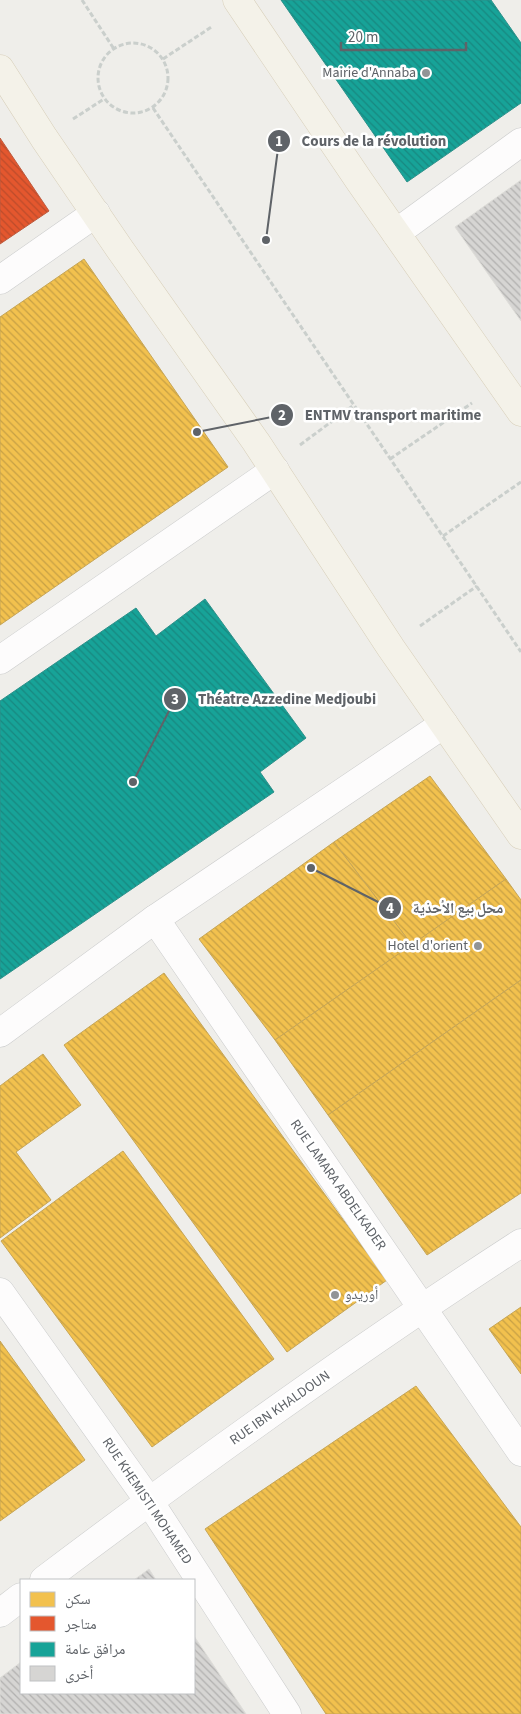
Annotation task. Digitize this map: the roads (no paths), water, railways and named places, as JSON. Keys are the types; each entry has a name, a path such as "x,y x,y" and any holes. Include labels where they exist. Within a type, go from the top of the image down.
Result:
{"main road":[{"path":"239,3 360,182 521,412"},
{"path":"0,69 44,138 256,442 391,648 521,835"}],"street":[{"path":"396,233 521,142"},
{"path":"0,280 96,213"},
{"path":"0,660 275,470"},
{"path":"0,1033 155,918 444,724"},
{"name":"RUE LAMARA ABDELKADER","path":"155,918 521,1452"},
{"name":"RUE IBN KHALDOUN","path":"45,1579 149,1500 422,1307 521,1243"},
{"name":"RUE KHEMISTI MOHAMED","path":"0,1292 149,1500 286,1714"},
{"path":"0,1613 20,1598"}],"place":[{"name":"Mairie d'Annaba","path":"426,73"},
{"name":"Cours de la révolution","path":"266,240"},
{"name":"ENTMV transport maritime","path":"197,432"},
{"name":"Théatre Azzedine Medjoubi","path":"133,782"},
{"name":"محل بيع الأحذية","path":"311,868"},
{"name":"Hotel d'orient","path":"478,946"},
{"name":"أوريدو","path":"335,1295"}]}
